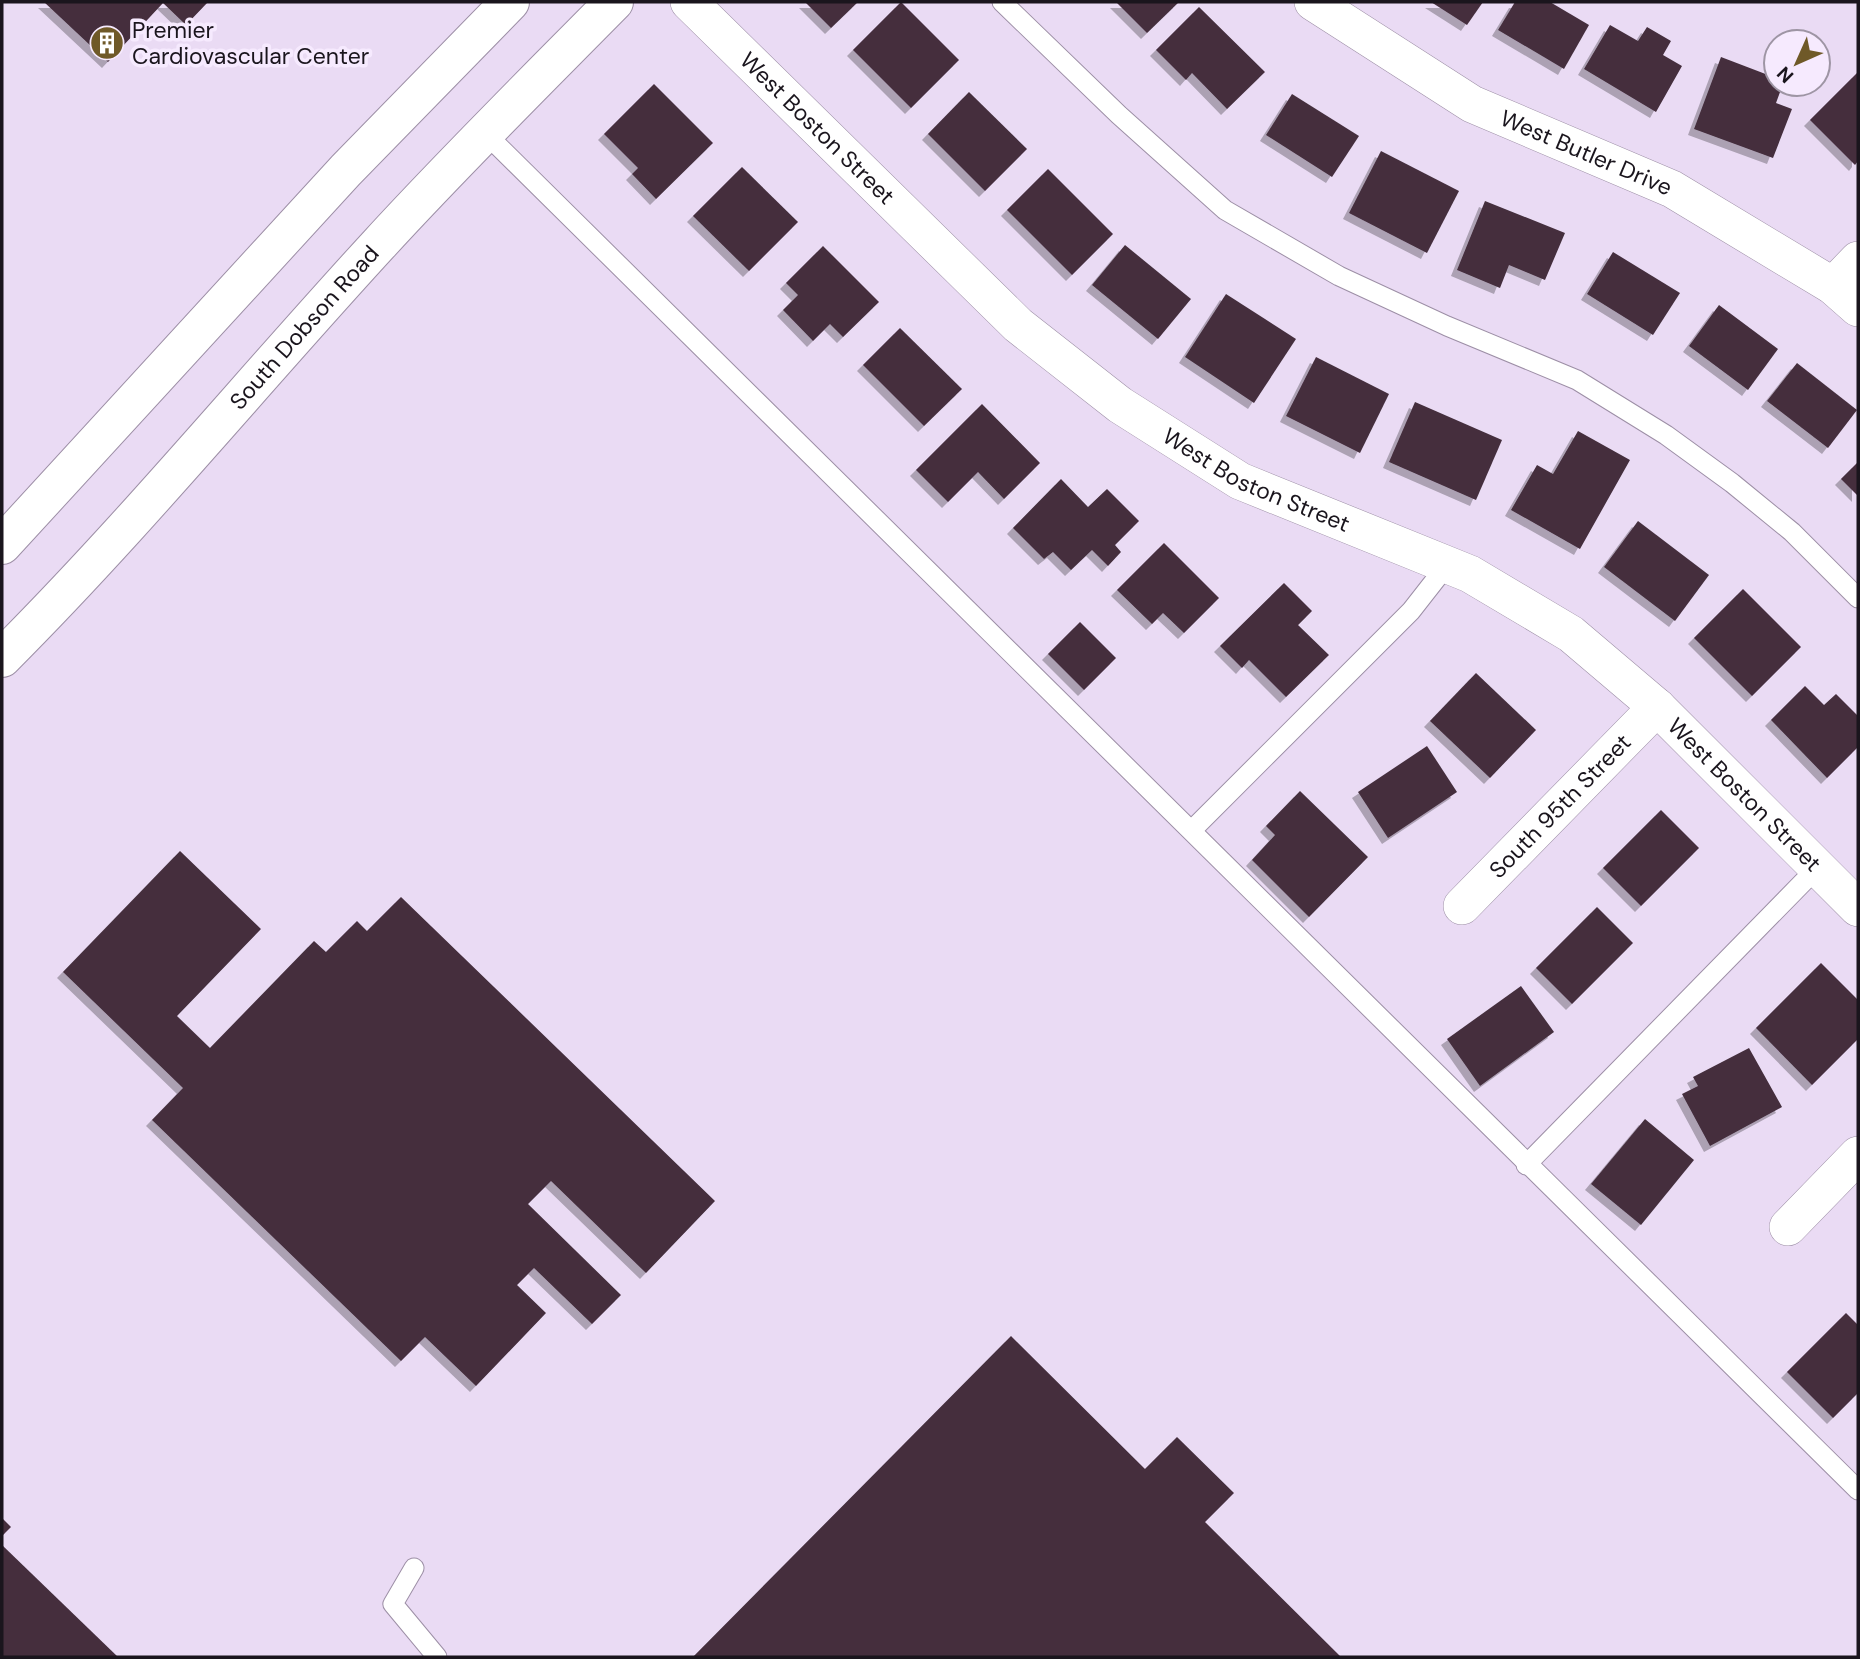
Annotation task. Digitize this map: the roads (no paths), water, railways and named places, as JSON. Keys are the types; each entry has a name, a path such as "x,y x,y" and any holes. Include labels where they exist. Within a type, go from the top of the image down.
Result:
{"main road":[{"path":"2,545 309,208 510,2"},
{"name":"South Dobson Road","path":"2,658 73,587 378,246 484,132 614,2"}],"street":[{"name":"West Boston Street","path":"689,2 1017,325 1120,405 1240,481 1470,574 1571,634 1657,707 1858,908"},
{"name":"West Butler Drive","path":"1313,2 1472,104 1672,189 1850,285"},
{"name":"South 95th Street","path":"1462,906 1657,707"},
{"path":"1788,1227 1858,1155"}],"lane":[{"path":"1002,2 1119,115 1225,210 1339,276 1588,387 1666,435 1732,483 1792,532 1858,598"},
{"path":"484,132 1192,830 1526,1165 1856,1484"},
{"path":"1192,830 1410,611 1447,565"},
{"path":"1526,1165 1817,868"},
{"path":"414,1568 393,1604 437,1657"}],"place":[{"name":"Premier Cardiovascular Center","path":"107,43"}]}
